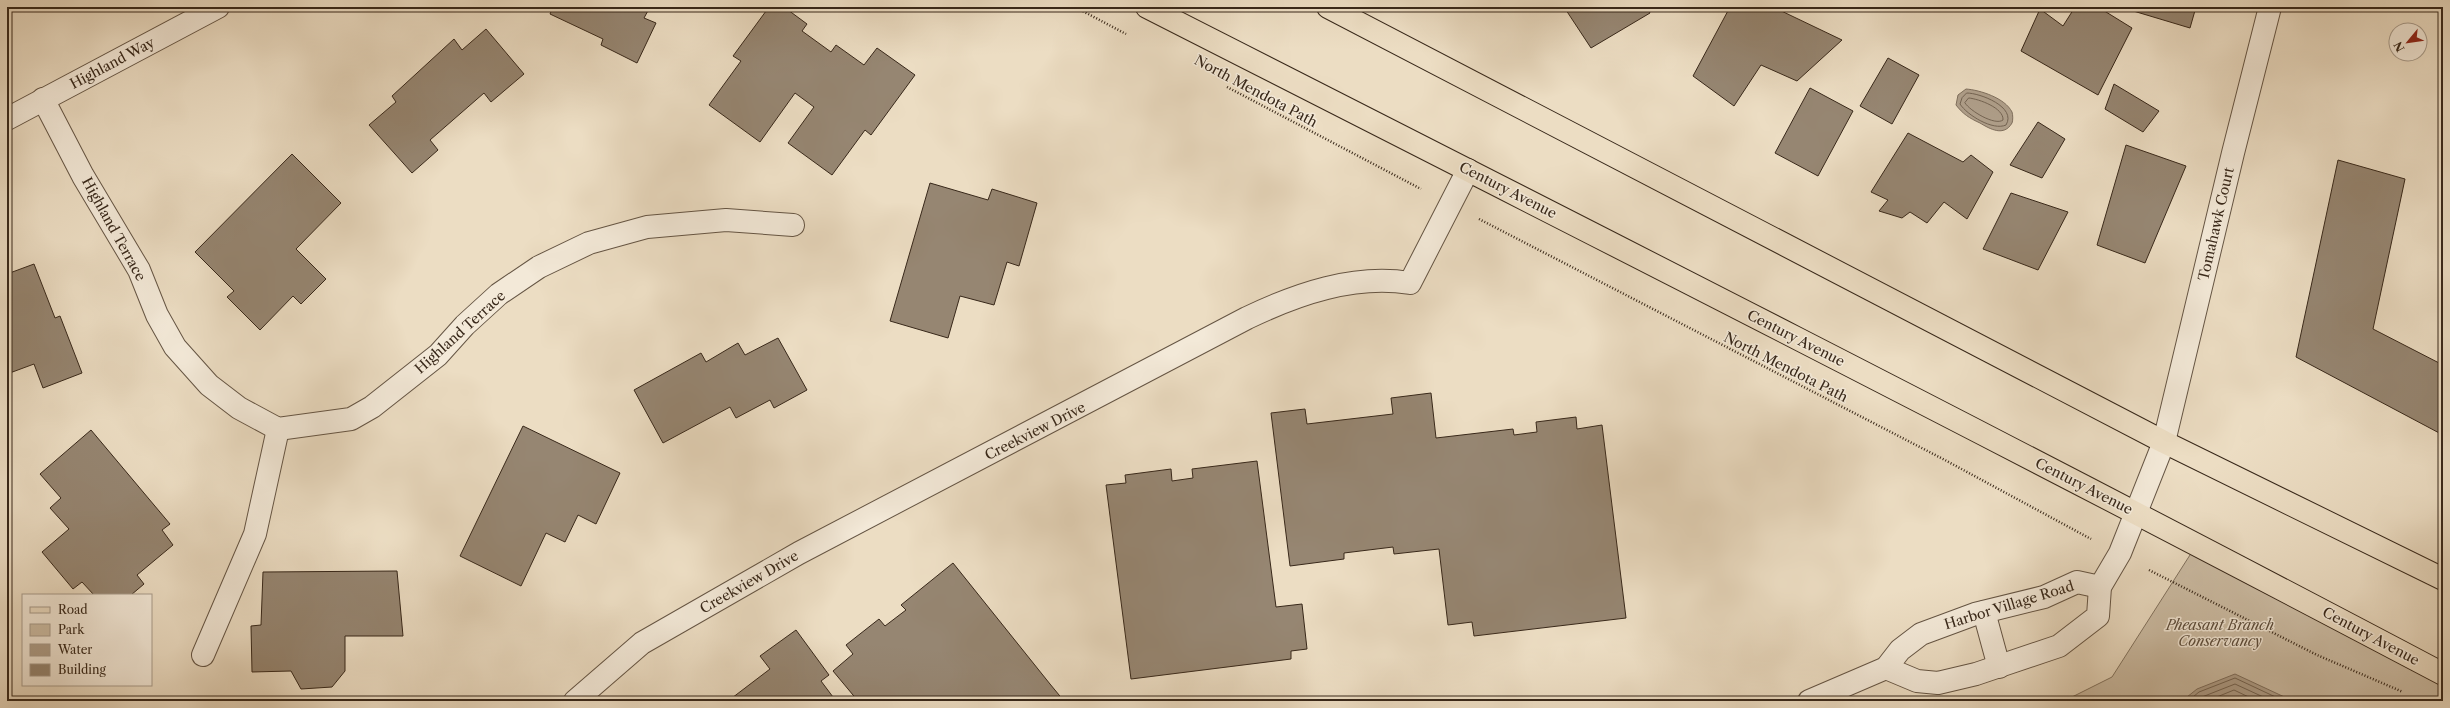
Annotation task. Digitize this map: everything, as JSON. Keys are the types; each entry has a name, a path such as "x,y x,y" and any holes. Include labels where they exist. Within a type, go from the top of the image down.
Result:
{"main road":[{"name":"Century Avenue","path":"1147,7 1468,170 2135,513 2443,674"},
{"path":"1328,7 2164,442 2443,579"}],"street":[{"name":"Highland Way","path":"7,119 218,7"},
{"name":"Tomahawk Court","path":"2164,442 2233,153 2270,7"},
{"name":"Highland Terrace","path":"43,100 84,176 139,270 157,315 175,347 209,385 239,408 278,429 351,419 372,407 438,355 465,326 500,294 540,267 589,243 647,228 718,221 793,225"},
{"name":"Creekview Drive","path":"575,701 642,644 792,557 1247,318 1300,296 1351,283 1385,280 1410,282 1468,170"},
{"path":"202,655 255,534 278,429"},
{"path":"1886,668 1917,681 1938,682 1999,667 2059,646 2098,616 2100,587 2114,565 2164,442"},
{"name":"Harbor Village Road","path":"1809,701 1886,668 1900,650 1921,634 1984,612 2044,597 2077,582 2100,587"},
{"path":"1984,612 1999,667"}],"path":[{"path":"1075,7 1132,37"},
{"name":"North Mendota Path","path":"1224,85 1428,193"},
{"name":"North Mendota Path","path":"1476,218 1943,459 2085,536"},
{"path":"2152,571 2317,655 2404,693"}],"green space":[{"name":"Pheasant Branch Conservancy","path":"2197,544 2443,674 2443,701 2064,701 2112,677"}],"water":[{"path":"1966,89 1985,93 1998,99 2009,107 2013,118 2009,127 2001,131 1988,128 1964,113 1956,105 1958,95"},
{"path":"2235,674 2293,701 2182,701 2197,689"}],"building":[{"path":"553,7 650,7 644,18 656,23 637,63 601,45 603,39 550,14"},
{"path":"769,7 784,7 807,24 802,31 831,52 836,45 864,65 877,48 915,75 871,135 865,130 832,175 788,143 814,107 795,93 760,142 709,105 741,61 733,56"},
{"path":"1564,7 1647,7 1650,13 1591,48"},
{"path":"1730,7 1773,7 1842,40 1797,81 1761,65 1734,106 1693,76"},
{"path":"2075,7 2098,7 2132,28 2098,95 2021,51 2040,9 2063,26"},
{"path":"2120,7 2196,7 2190,28"},
{"path":"486,29 524,74 491,102 484,93 430,140 438,150 412,173 369,125 396,102 392,96 454,39 462,50"},
{"path":"1888,58 1919,75 1892,124 1860,106"},
{"path":"2114,84 2159,111 2143,132 2105,109"},
{"path":"1810,88 1853,111 1818,176 1775,153"},
{"path":"2038,122 2065,139 2042,178 2010,165"},
{"path":"1908,133 1963,162 1971,155 1993,172 1967,219 1944,202 1927,223 1910,212 1902,218 1879,211 1888,200 1871,192"},
{"path":"2126,145 2186,166 2145,263 2097,245"},
{"path":"292,154 341,203 296,249 326,279 301,304 293,296 260,330 227,297 234,291 195,252"},
{"path":"2338,160 2405,179 2373,329 2443,365 2443,435 2296,357"},
{"path":"930,183 988,200 992,189 1037,203 1019,266 1007,262 994,305 960,296 948,338 890,321"},
{"path":"2011,193 2068,212 2038,270 1983,249"},
{"path":"34,264 55,318 60,316 82,373 43,388 34,364 7,374 7,274"},
{"path":"778,338 807,390 774,408 770,400 736,418 730,407 663,443 634,390 701,353 706,362 738,343 745,355"},
{"path":"1431,393 1436,438 1513,429 1514,435 1537,432 1536,422 1576,417 1577,429 1602,425 1626,618 1474,636 1472,622 1448,625 1439,549 1394,554 1393,547 1344,553 1344,559 1290,566 1271,413 1305,409 1307,424 1393,414 1391,398"},
{"path":"523,426 620,473 596,524 578,515 565,542 546,533 521,586 460,556"},
{"path":"91,430 170,524 162,530 173,545 137,575 144,584 132,594 93,594 82,582 73,589 42,552 69,529 50,508 61,498 40,474"},
{"path":"1257,461 1276,607 1302,604 1307,649 1291,651 1291,659 1131,679 1106,485 1126,483 1125,475 1171,469 1172,481 1193,478 1192,469"},
{"path":"953,563 1064,701 858,701 833,671 853,654 846,645 879,619 885,626 906,610 901,605"},
{"path":"397,571 403,636 345,636 345,671 332,687 301,689 291,671 252,672 251,626 261,625 263,572"},
{"path":"796,630 829,675 821,681 836,701 728,701 770,669 760,656"}]}
